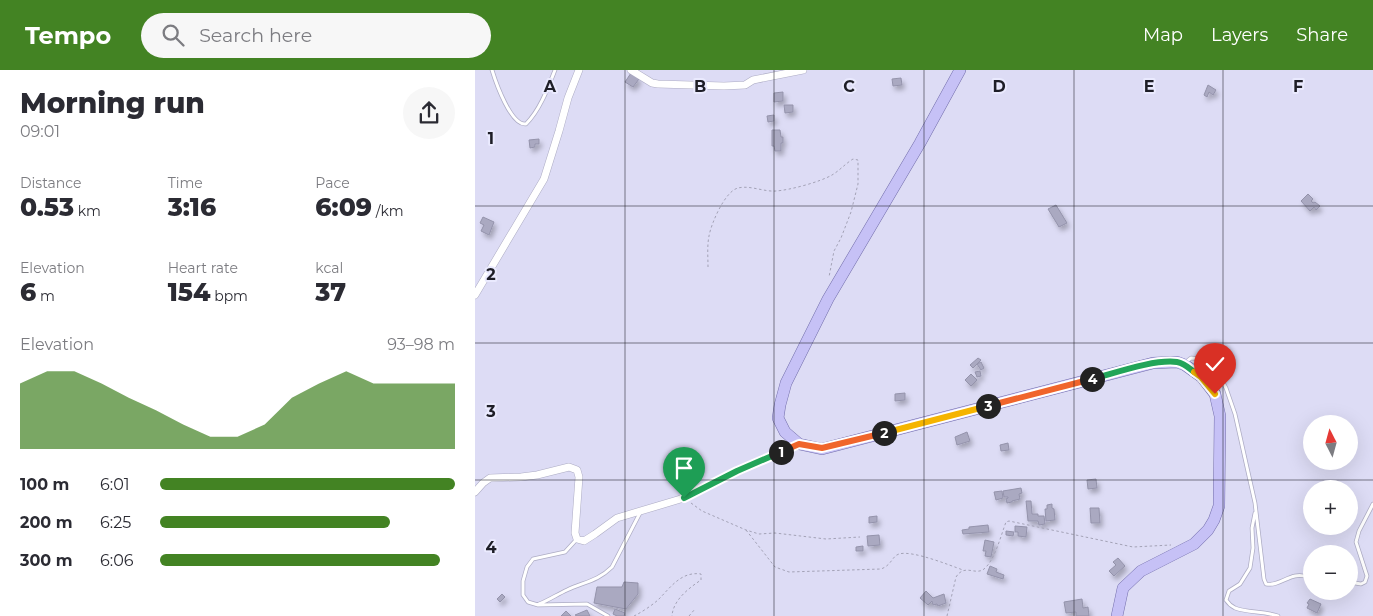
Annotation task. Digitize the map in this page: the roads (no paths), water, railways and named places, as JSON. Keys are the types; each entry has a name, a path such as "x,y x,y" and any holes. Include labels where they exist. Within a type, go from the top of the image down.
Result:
{"main road":[{"path":"960,70 920,143 832,293 786,383 778,418 785,432 799,444 822,448 1153,364 1177,362 1185,364 1201,377 1215,394 1220,416 1219,506 1208,530 1194,544 1141,571 1123,588 1117,616"}],"street":[{"path":"475,294 544,179 568,98 579,70"},
{"path":"631,70 652,83 725,86 745,84 753,80 803,70"},
{"path":"475,492 490,478 537,475 569,466 577,470 579,476 575,533 577,539 584,540 617,518 684,498 737,471 799,444"}],"lane":[{"path":"492,70 510,114 523,125 535,113 555,70"},
{"path":"1185,364 1191,358 1203,359 1213,366 1227,388 1235,414 1255,503 1264,579 1267,584 1272,585 1295,576 1303,575"},
{"path":"1255,503 1250,568 1240,584 1229,591 1227,600 1233,608 1267,612 1278,616"},
{"path":"1357,545 1359,531 1373,504"},
{"path":"538,605 606,573 612,567 640,512"},
{"path":"577,539 565,552 533,560 527,567 523,580 523,595 528,602 538,605 587,604 608,616"},
{"path":"1358,548 1367,576 1365,582 1358,584"}]}
